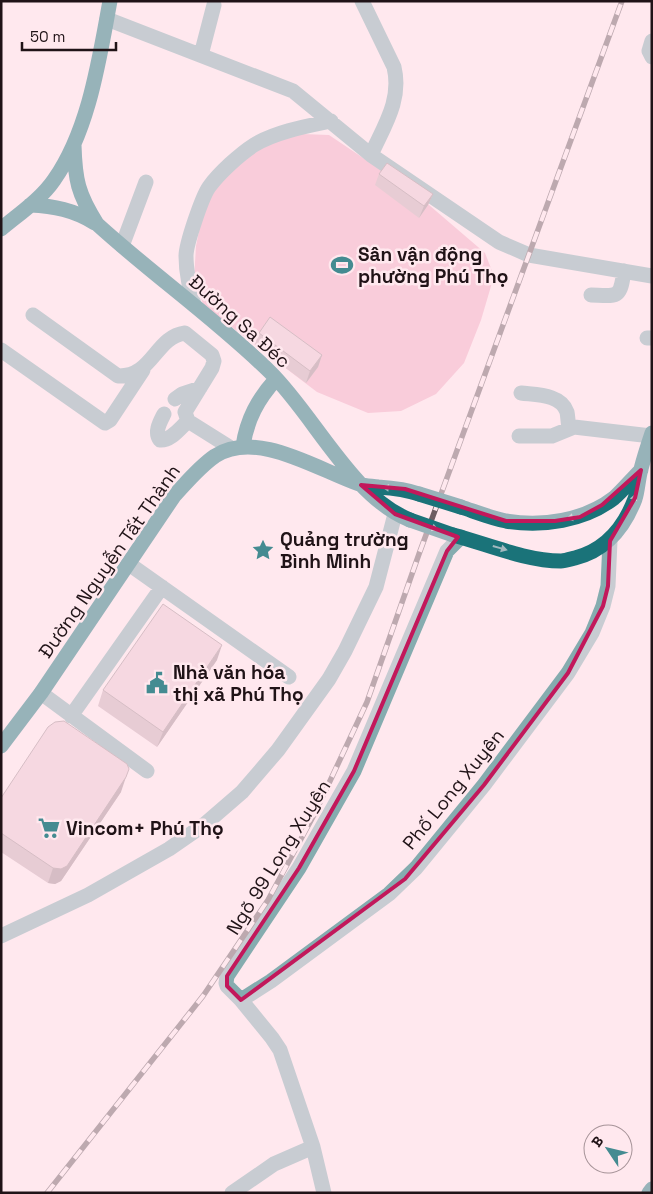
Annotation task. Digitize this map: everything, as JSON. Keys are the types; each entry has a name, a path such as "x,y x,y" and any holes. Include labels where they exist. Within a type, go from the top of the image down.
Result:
{"main road":[{"path":"1,229 30,205 54,180 74,145 86,112 110,1"},
{"name":"Đường Sa Đéc","path":"74,145 77,185 97,224"},
{"name":"Đường Sa Đéc","path":"30,205 60,207 97,224 194,305 250,353 276,379 361,485"},
{"path":"276,379 264,392 250,416 237,447 275,452 299,459 361,485 405,489 506,521 555,521 580,517 614,497 641,470"},
{"path":"361,485 395,514 410,520 524,556 563,561 598,549 610,541 617,533 635,498 651,434"},
{"name":"Đường Nguyễn Tất Thành","path":"1,746 41,693 174,496 199,468 216,455 237,447"},
{"path":"649,1193 652,1189"}],"street":[{"path":"362,1 394,67 397,78 394,102 371,155"},
{"path":"201,55 214,5"},
{"path":"107,19 293,91 371,155 499,242 529,254 652,276"},
{"path":"652,41 649,51 652,57"},
{"path":"194,305 189,284 186,254 192,230 208,188 225,169 254,145 294,129 331,121"},
{"path":"122,246 146,182"},
{"path":"591,295 615,295 619,293 624,271"},
{"path":"33,315 118,376 128,377 146,366"},
{"path":"1,350 105,423 110,420 146,366 164,344 175,334 184,333 212,355 212,368 185,412 188,421 237,447"},
{"path":"175,399 182,394 200,388"},
{"path":"521,393 550,396 562,404 567,412 568,428"},
{"path":"164,414 157,432 157,436 162,441 171,436 188,421"},
{"path":"519,436 552,436 574,427 651,434"},
{"path":"1,936 88,895 170,849 205,824 242,792 278,750 329,679 345,652 376,587 395,514"},
{"name":"Ngõ 99 Long Xuyên","path":"324,1193 313,1147 280,1050 242,1000 227,986 227,976 300,868 354,771 448,551 457,536"},
{"name":"Phố Long Xuyên","path":"242,1000 271,981 389,894 416,868 484,785 568,673 592,633 603,606 608,586 610,541"},
{"path":"129,564 289,677"},
{"path":"71,716 162,587"},
{"path":"41,693 146,771"},
{"path":"232,1193 274,1164 313,1147"}],"highlighted area":[{"path":"641,470 635,498 610,541 608,586 603,606 568,673 484,785 405,879 241,1000 227,986 227,976 299,868 354,771 447,551 458,537 395,514 361,485 405,489 506,521 555,521 580,517 602,505"}],"shaded area":[{"name":"Sân vận động phường Phú Thọ","path":"302,134 329,135 429,205 485,253 494,276 481,320 464,363 436,394 401,411 368,413 317,392 204,306 194,281 196,246 202,216 214,190 229,173 259,149 281,139"}],"building":[{"path":"387,163 433,194 424,206 379,174"},
{"path":"270,317 322,355 310,371 259,333"},
{"name":"Nhà văn hóa thị xã Phú Thọ","path":"163,604 222,645 163,732 103,690"},
{"name":"Vincom+ Phú Thọ","path":"64,721 127,764 129,769 126,777 67,866 61,869 53,868 1,833 1,798 48,727 55,722"}],"railway":[{"path":"47,1193 203,996 268,900 315,813 367,702 419,554 622,1"}],"place":[{"name":"Sân vận động phường Phú Thọ","path":"342,265"},
{"name":"Quảng trường Bình Minh","path":"263,550"},
{"name":"Nhà văn hóa thị xã Phú Thọ","path":"157,683"},
{"name":"Vincom+ Phú Thọ","path":"49,828"}]}
